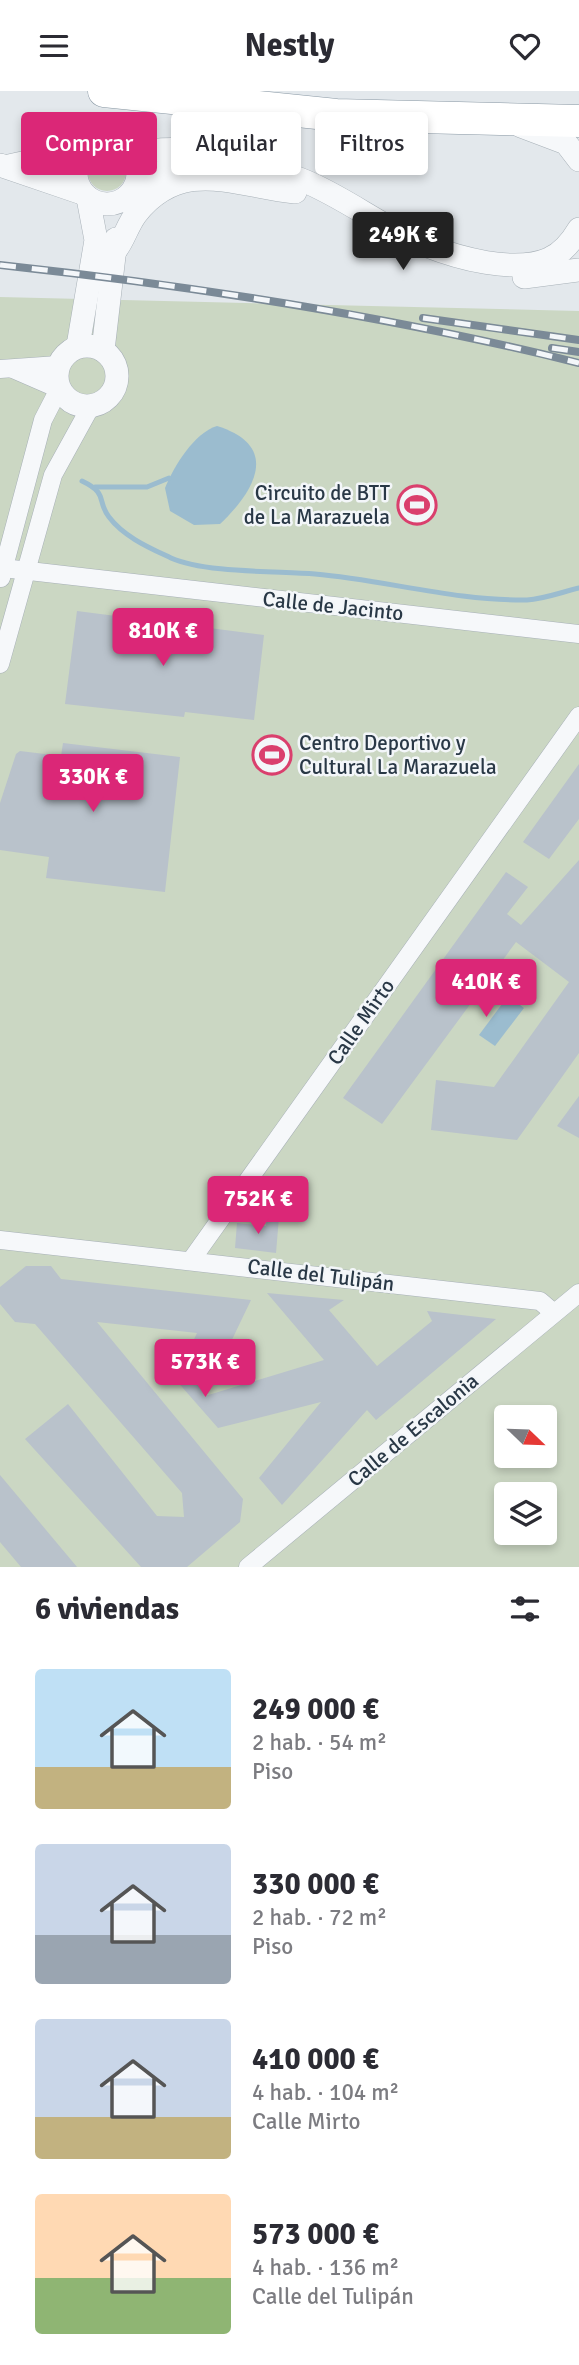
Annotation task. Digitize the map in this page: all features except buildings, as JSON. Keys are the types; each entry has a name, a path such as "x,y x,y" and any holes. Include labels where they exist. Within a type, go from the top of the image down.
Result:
{"highway":[{"path":"104,91 335,115 579,121"}],"street":[{"path":"501,121 539,131 566,143 579,160"},
{"path":"157,151 211,153 271,168 306,182 424,244 472,259 517,264 549,259 569,244 579,229"},
{"path":"4,166 107,204 178,165 212,166 243,172 295,192 421,256 478,274 533,277 579,270"},
{"path":"77,175 96,240 78,347"},
{"path":"103,350 115,251 134,175"},
{"path":"115,251 136,213 162,190 180,181 229,179 267,189 295,192"},
{"path":"0,664 53,475 91,406 109,396 117,377 111,358 103,350 87,345 78,347 70,350 58,365 59,389 43,420 1,574"},
{"path":"7,369 58,365"},
{"path":"7,369 59,389 69,401 91,406"},
{"name":"Calle de Jacinto","path":"1,574 26,572 579,634"},
{"name":"Calle Mirto","path":"192,1259 579,716"},
{"name":"Calle del Tulipán","path":"0,1240 192,1259 540,1301 554,1313"},
{"name":"Calle de Escalonia","path":"248,1567 579,1293"}],"green space":[{"path":"88,175 126,175 121,186 107,191 93,186"},
{"path":"0,297 579,311 579,1567 0,1567"}],"water":[{"path":"217,426 237,435 249,445 255,457 256,470 243,498 220,524 194,525 170,511 165,488 179,461 193,443"},
{"path":"508,996 524,1008 495,1046 479,1035"}],"waterway":[{"path":"95,487 147,487 169,478"},
{"path":"82,481 96,490 105,511 122,530 146,546 185,563 241,571 315,574 447,594 500,599 527,600 579,588"}],"railway":[{"path":"0,265 291,304 436,331 579,363"},
{"path":"423,318 579,340"},
{"path":"552,348 579,352"}],"place":[{"name":"Circuito de BTT de La Marazuela","path":"417,505"},
{"name":"Centro Deportivo y Cultural La Marazuela","path":"272,755"}]}
